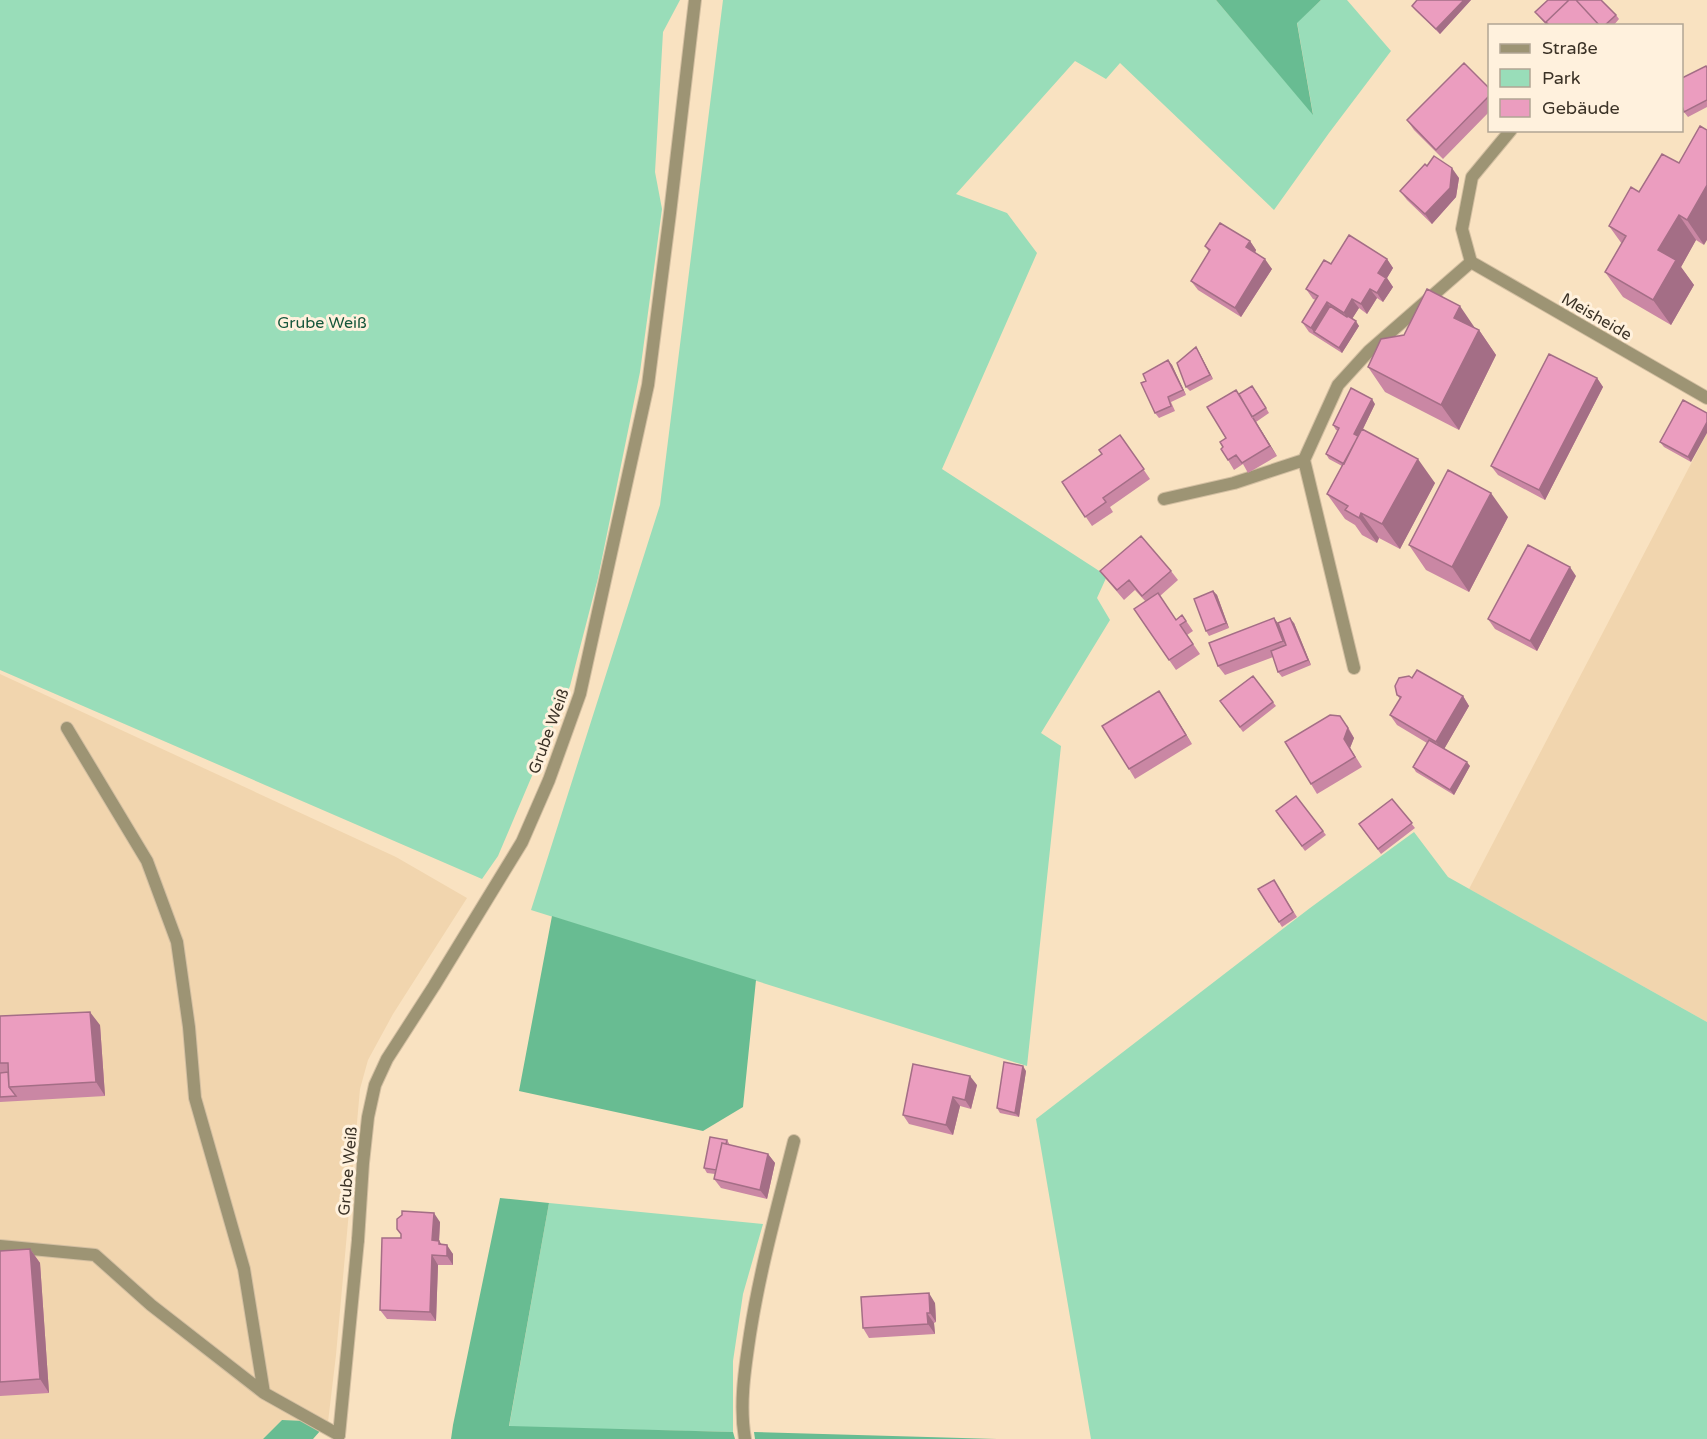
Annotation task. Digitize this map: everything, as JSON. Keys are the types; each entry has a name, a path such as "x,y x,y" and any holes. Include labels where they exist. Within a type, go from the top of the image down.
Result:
{"street":[{"name":"Grube Weiß","path":"0,1246 94,1255 151,1305 264,1393 339,1438 363,1163 368,1117 375,1085 387,1059 522,842 549,780 580,694 648,385 695,0"},
{"path":"1354,668 1304,460 1338,385 1369,351 1471,262 1462,230 1472,177 1509,132"},
{"name":"Meisheide","path":"1471,262 1707,398"},
{"path":"1164,499 1234,483 1304,460"},
{"path":"66,728 147,861 177,942 189,1027 195,1098 244,1269 264,1393"},
{"path":"745,1439 742,1403 744,1375 756,1298 794,1141"}],"shaded area":[{"path":"1707,433 1707,1022 1469,889"},
{"path":"0,674 396,857 467,898 393,1014 368,1060 360,1089 328,1422 282,1420 263,1439 0,1439"}],"green space":[{"name":"Grube Weiß","path":"0,0 680,0 663,32 655,172 662,209 640,372 598,578 570,686 498,856 482,879 0,670"},
{"path":"723,0 1216,0 1313,114 1297,22 1321,0 1347,0 1391,51 1274,210 1120,63 1106,79 1075,61 956,194 1007,213 1037,253 942,469 1107,576 1097,598 1110,620 1041,733 1061,746 1027,1066 531,910 660,505"},
{"path":"1216,0 1321,0 1297,23 1313,115"},
{"path":"1414,832 1448,877 1707,1022 1707,1439 1091,1439 1036,1119 1310,908"},
{"path":"552,916 756,980 743,1107 703,1131 519,1091"},
{"path":"500,1198 549,1203 509,1426 733,1432 735,1439 451,1439"},
{"path":"549,1203 763,1224 743,1294 733,1361 733,1432 509,1427"},
{"path":"282,1420 328,1422 313,1439 263,1439"},
{"path":"754,1432 997,1439 755,1439"}],"building":[{"path":"1417,0 1464,0 1436,29 1412,6"},
{"path":"1548,0 1569,0 1546,22 1548,24 1535,12"},
{"path":"1569,0 1576,0 1598,24 1548,24 1546,22"},
{"path":"1576,0 1601,0 1616,15 1606,24 1598,24"},
{"path":"1464,63 1488,87 1488,97 1436,150 1407,120"},
{"path":"1706,66 1707,68 1707,100 1684,112 1683,109 1683,78"},
{"path":"1700,126 1707,130 1707,185 1687,220 1679,215 1658,250 1676,260 1653,300 1605,272 1626,236 1609,226 1631,187 1639,192 1662,154 1679,163"},
{"path":"1434,156 1452,168 1450,188 1425,214 1400,191 1425,164 1427,166"},
{"path":"1220,223 1250,241 1246,247 1265,259 1235,308 1191,281 1210,250 1205,246"},
{"path":"1349,235 1387,259 1378,273 1386,278 1377,293 1370,289 1361,304 1352,299 1344,313 1327,302 1311,328 1302,322 1318,296 1306,289 1324,260 1331,264"},
{"path":"1427,289 1460,306 1454,318 1479,330 1441,405 1368,367 1381,339 1404,335"},
{"path":"1330,306 1356,321 1339,348 1314,332"},
{"path":"1196,347 1210,375 1186,387 1177,363"},
{"path":"1549,354 1597,378 1539,490 1491,466"},
{"path":"1168,360 1183,390 1168,397 1171,406 1155,413 1141,383 1146,381 1143,374"},
{"path":"1252,386 1266,408 1252,417 1239,394"},
{"path":"1351,388 1372,399 1354,434 1358,436 1344,464 1326,454 1339,428 1333,425"},
{"path":"1236,390 1270,446 1242,463 1236,455 1228,460 1221,449 1223,447 1220,442 1226,438 1207,407"},
{"path":"1683,400 1707,413 1707,422 1688,457 1660,442"},
{"path":"1362,429 1418,459 1382,524 1361,513 1359,518 1345,510 1348,506 1327,494"},
{"path":"1120,435 1144,469 1103,498 1106,502 1085,517 1062,482 1102,454 1099,450"},
{"path":"1448,470 1491,493 1452,567 1409,545"},
{"path":"1141,536 1171,571 1142,596 1129,580 1117,590 1100,571"},
{"path":"1528,545 1570,567 1530,641 1488,619"},
{"path":"1213,591 1226,623 1206,631 1194,599"},
{"path":"1158,593 1176,620 1182,615 1186,621 1180,625 1193,644 1169,660 1134,609"},
{"path":"1274,618 1283,641 1218,666 1209,643"},
{"path":"1290,618 1308,660 1278,672 1271,651 1286,645 1278,623"},
{"path":"1417,670 1463,696 1436,742 1390,715 1401,697 1397,695 1395,686 1399,678 1409,676 1412,678"},
{"path":"1253,676 1273,702 1240,727 1220,701"},
{"path":"1159,691 1186,735 1129,769 1102,726"},
{"path":"1330,715 1340,716 1348,728 1344,739 1355,757 1311,784 1285,742"},
{"path":"1429,740 1467,762 1450,790 1413,767"},
{"path":"1296,796 1323,831 1302,846 1276,811"},
{"path":"1392,799 1412,823 1378,849 1359,824"},
{"path":"1274,880 1293,912 1279,922 1258,889"},
{"path":"90,1012 96,1082 9,1087 8,1063 0,1063 0,1016"},
{"path":"1004,1062 1023,1066 1015,1113 997,1108"},
{"path":"913,1064 970,1076 965,1100 953,1097 946,1125 903,1115"},
{"path":"8,1072 9,1087 16,1096 0,1097 0,1073"},
{"path":"710,1137 727,1140 726,1144 722,1143 716,1170 704,1168"},
{"path":"722,1143 768,1154 760,1190 714,1179"},
{"path":"402,1211 434,1213 432,1240 447,1245 447,1256 432,1255 430,1312 380,1310 382,1238 401,1238 397,1229 397,1219 402,1215"},
{"path":"30,1249 40,1379 0,1382 0,1251"},
{"path":"929,1293 928,1324 863,1328 861,1297"}]}
